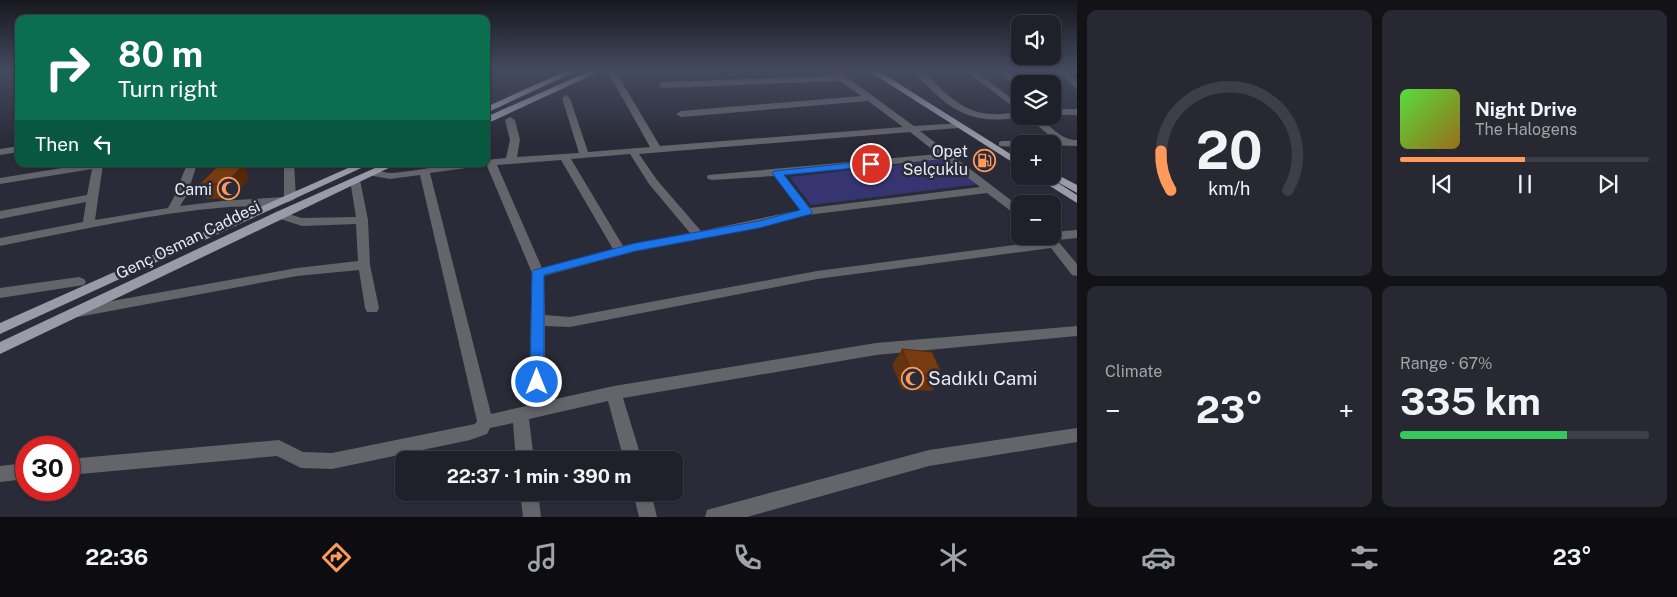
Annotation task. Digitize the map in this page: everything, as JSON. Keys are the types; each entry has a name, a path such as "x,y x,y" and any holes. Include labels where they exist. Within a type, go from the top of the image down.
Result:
{"main road":[{"path":"490,108 521,94"},
{"path":"490,119 546,94"},
{"path":"909,94 1011,158"},
{"path":"922,94 1011,150"},
{"name":"Genç Osman Caddesi","path":"0,329 288,199 369,168"},
{"name":"Genç Osman Caddesi","path":"0,348 278,215 356,180 369,168"},
{"path":"1061,180 1074,186"},
{"path":"1053,185 1077,200"}],"street":[{"path":"625,94 656,148"},
{"path":"865,94 1011,206"},
{"path":"943,94 969,114 983,119 1003,119 1011,117"},
{"path":"1000,94 1011,102"},
{"path":"566,98 584,154"},
{"path":"681,114 870,98"},
{"path":"1061,112 1077,112"},
{"path":"510,120 515,140 511,161"},
{"path":"490,163 958,125"},
{"path":"1042,125 1065,142"},
{"path":"1002,144 1077,143"},
{"path":"0,152 15,150"},
{"path":"632,150 653,182 698,235"},
{"path":"564,156 620,251"},
{"path":"712,177 777,173 946,156"},
{"path":"0,182 82,167"},
{"path":"88,225 97,167"},
{"path":"172,212 181,196 191,167"},
{"path":"0,242 88,225 224,204 288,199 289,167"},
{"path":"369,168 390,176 453,167"},
{"path":"490,167 538,272 537,382 526,412 525,451"},
{"path":"80,466 279,448 301,460 332,461 470,433 481,429 485,422 424,171"},
{"path":"777,173 807,212"},
{"path":"356,180 362,220 364,265 372,308"},
{"path":"538,272 620,251 759,224 807,212 989,189"},
{"path":"0,215 92,197"},
{"path":"278,215 302,222 362,220"},
{"path":"1061,237 1077,234"},
{"path":"537,320 570,322 817,275 1011,245"},
{"path":"1054,245 1077,272"},
{"path":"76,312 297,272 364,265"},
{"path":"0,293 79,282"},
{"path":"485,422 614,393 876,349 1077,331"},
{"path":"614,393 630,451"},
{"path":"714,517 929,458 1077,435"},
{"path":"0,474 15,473"},
{"path":"530,501 532,517"},
{"path":"644,501 648,517"}],"shaded area":[{"path":"946,159 978,184 811,205 790,177"}],"building":[{"path":"217,167 241,167 225,184 200,184"},
{"path":"902,349 932,352 943,376 912,373"}],"place":[{"name":"Opet Selçuklu","path":"984,160"},
{"name":"Cami","path":"228,189"},
{"name":"Sadıklı Cami","path":"912,378"}],"route":[{"path":"537,382 538,272 636,247 759,224 807,212 777,173 871,164"}]}
